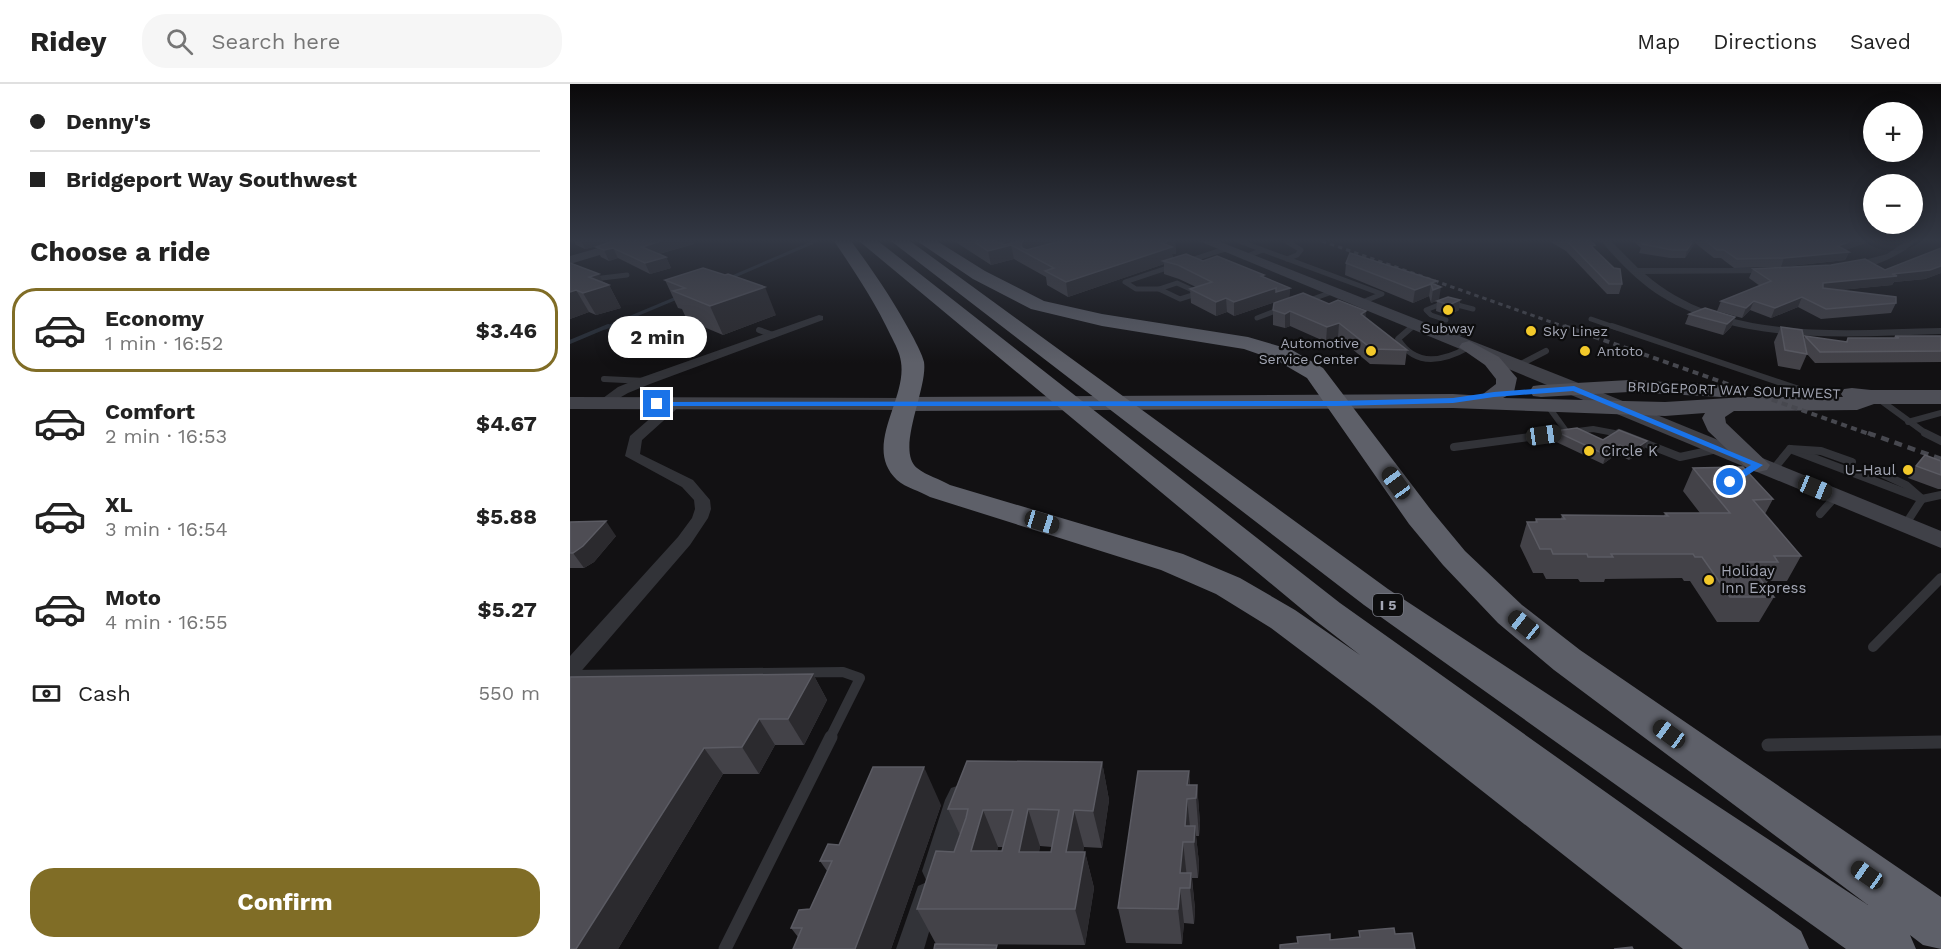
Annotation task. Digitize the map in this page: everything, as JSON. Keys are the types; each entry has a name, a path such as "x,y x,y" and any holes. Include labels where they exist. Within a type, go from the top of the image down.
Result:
{"highway":[{"path":"871,281 894,320 913,362 907,404 898,432 897,455 906,473 940,491 1172,561 1228,586 1283,620 1388,694 1724,949"},
{"path":"916,281 1328,612 1783,949"},
{"name":"I 5","path":"952,281 1376,597 1890,949"},
{"path":"990,281 1038,305 1083,316 1267,348 1315,373 1440,541 1510,614 1566,660 1941,927"}],"main road":[{"path":"1469,338 1507,378 1506,387 1492,399"},
{"name":"BRIDGEPORT WAY SOUTHWEST","path":"907,404 1453,401 1550,397 1574,388 1659,387 1753,393 1845,392 1873,397 1941,397"},
{"name":"BRIDGEPORT WAY SOUTHWEST","path":"1492,399 1548,406 1665,409 1729,405 1857,403 1873,397"},
{"path":"1729,405 1716,413 1713,418 1716,426 1760,469"}],"street":[{"path":"1306,281 1448,338 1469,338 1517,366 1718,449 1760,469 1836,496 1941,540"},
{"path":"1649,281 1660,291 1685,305 1723,318 1764,327 1824,332 1941,331"},
{"path":"602,404 623,390 645,381 819,318"},
{"name":"BRIDGEPORT WAY SOUTHWEST","path":"570,404 907,404"},
{"path":"570,670 684,541 697,522 703,507 700,493 684,480 632,456 635,439 675,404"},
{"path":"910,949 957,800 972,789"}],"lane":[{"path":"1127,281 1125,282 1136,289 1159,289 1177,283 1199,293 1180,299 1159,289"},
{"path":"1347,281 1382,294 1360,303"},
{"path":"1304,298 1329,291"},
{"path":"1257,318 1329,291"},
{"path":"1446,320 1431,315 1426,310 1446,302 1473,309"},
{"path":"1591,319 1811,393"},
{"path":"1414,325 1398,339 1407,350 1428,361 1444,359 1469,338"},
{"path":"759,330 773,335"},
{"path":"1517,366 1546,351"},
{"path":"604,379 645,381"},
{"path":"1873,397 1926,434 1941,441"},
{"path":"1548,406 1566,431"},
{"path":"1908,422 1941,413"},
{"path":"1454,447 1566,431 1611,430 1680,458 1718,449"},
{"path":"1790,449 1922,499"},
{"path":"1760,469 1790,449 1821,452 1852,462"},
{"path":"1874,470 1905,483 1922,499"},
{"path":"1905,525 1922,499 1935,494 1941,495"},
{"path":"1820,514 1836,496"},
{"path":"1873,647 1941,578"},
{"path":"570,675 843,672 860,678 725,949"},
{"path":"1768,745 1941,742"}],"building":[{"path":"570,281 600,281 609,285 583,293 576,290 570,292"},
{"path":"668,281 749,281 765,287 710,306 673,291 685,288"},
{"path":"1274,281 1290,288 1276,292 1276,288 1234,302 1226,298 1216,302 1190,289 1212,282"},
{"path":"1393,281 1436,281 1431,283 1441,287 1433,290 1431,284 1415,290"},
{"path":"1606,281 1622,281 1622,284 1609,284"},
{"path":"1770,281 1840,281 1823,283 1823,288 1896,297 1896,303 1826,309 1802,297 1775,308 1754,301 1746,308 1721,301"},
{"path":"1303,293 1329,304 1338,300 1366,311 1361,314 1407,350 1372,349 1339,323 1327,327 1290,311 1285,314 1273,310 1274,303"},
{"path":"1448,297 1460,300 1449,305 1437,301"},
{"path":"1705,308 1735,317 1727,324 1689,314"},
{"path":"1781,327 1802,330 1807,354 1785,350"},
{"path":"1805,336 1847,342 1848,338 1941,336 1941,351 1820,352"},
{"path":"1577,428 1603,440 1619,430 1647,441 1632,451 1620,445 1606,455 1555,431"},
{"path":"1925,455 1941,461 1941,475 1916,466"},
{"path":"1743,467 1773,499 1753,500 1801,556 1774,556 1778,562 1747,562 1774,597 1730,597 1702,557 1695,557 1693,554 1611,554 1613,557 1588,557 1587,554 1553,554 1551,549 1540,549 1527,522 1537,522 1536,519 1565,519 1562,515 1668,516 1665,513 1730,513 1693,468"},
{"path":"606,521 583,546 570,553 570,522"},
{"path":"813,674 788,719 759,719 742,747 704,748 576,949 570,949 570,677"},
{"path":"967,761 1102,762 1093,811 1074,810 1066,852 1085,852 1075,909 917,909 936,851 954,852 968,809 948,809","holes":["1028,809 1059,810 1051,852 1019,852","983,810 1013,810 1002,851 971,851"]},
{"path":"873,767 924,767 855,949 793,949 802,928 791,928 799,910 810,909 832,861 820,861 828,844 839,845"},
{"path":"1138,771 1189,771 1187,785 1197,785 1196,798 1187,799 1185,826 1195,826 1194,842 1183,842 1180,873 1191,873 1190,888 1180,888 1178,909 1118,908"},
{"path":"1394,928 1395,934 1412,933 1415,949 1280,949 1280,945 1298,943 1297,937 1330,934 1330,940 1360,937 1359,931"},
{"path":"935,944 997,945 996,949 934,949"}],"waterway":[{"path":"605,328 679,297"},
{"path":"570,342 608,326"}],"railway":[{"path":"1436,281 1568,328"},
{"path":"1564,326 1872,435"},
{"path":"1868,433 1941,459"}],"place":[{"name":"Subway","path":"1448,310"},
{"name":"Sky Linez","path":"1531,331"},
{"name":"Automotive Service Center","path":"1371,351"},
{"name":"Antoto","path":"1585,351"},
{"name":"Circle K","path":"1589,451"},
{"name":"U-Haul","path":"1908,470"},
{"name":"Holiday Inn Express","path":"1709,580"}],"route":[{"path":"657,404 1453,401 1494,394 1574,388 1758,465 1730,482"}]}
